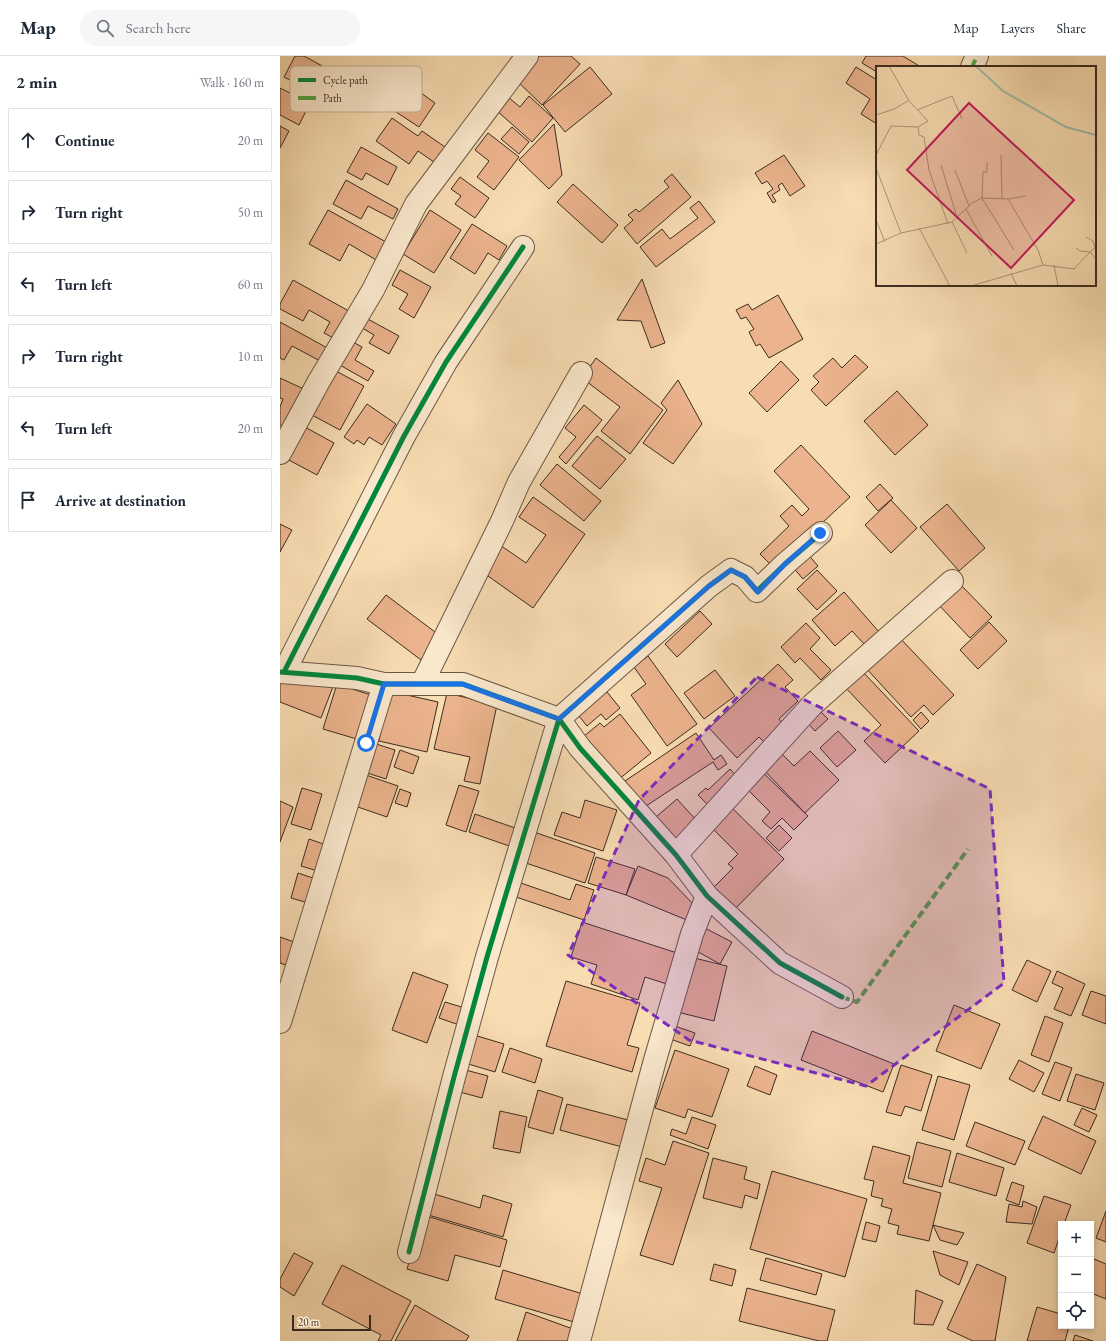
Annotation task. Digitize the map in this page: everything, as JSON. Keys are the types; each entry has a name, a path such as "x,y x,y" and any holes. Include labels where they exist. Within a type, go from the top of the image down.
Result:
{"street":[{"path":"280,453 319,381 373,290 416,204 527,56"},
{"path":"972,66 976,56"},
{"path":"524,248 446,362 404,436 282,672 358,678 384,684 462,684 559,719 580,748 676,855 707,896 780,963 842,997"},
{"path":"422,684 502,521 519,482 581,373"},
{"path":"410,1252 454,1077 487,957 559,719 709,586 731,570 745,577 758,592 785,564 820,533"},
{"path":"676,855 812,704 952,581"},
{"path":"280,1022 384,684"},
{"path":"579,1341 657,1053 692,934 707,896"}],"highlighted area":[{"path":"757,677 990,789 1004,983 866,1086 689,1040 568,955 639,800"}],"building":[{"path":"295,56 304,56 322,66 290,66 290,80 284,77"},
{"path":"532,56 571,56 580,64 542,105 513,77"},
{"path":"866,56 903,56 919,66 876,66 876,71 862,63"},
{"path":"590,67 612,94 565,132 543,105"},
{"path":"856,67 876,79 876,123 861,114 870,99 846,83"},
{"path":"280,88 290,93 290,112 306,112 299,125 280,115"},
{"path":"422,94 435,103 419,127 396,112 422,112"},
{"path":"529,96 553,118 532,142 496,110 508,97 520,107"},
{"path":"392,118 418,136 422,131 445,147 434,162 418,151 409,164 376,141"},
{"path":"554,124 562,175 549,189 519,160"},
{"path":"280,126 289,131 280,148"},
{"path":"512,127 529,142 519,154 501,139"},
{"path":"488,133 519,157 494,190 477,177 489,161 475,150"},
{"path":"361,147 397,167 388,185 366,173 362,180 347,172"},
{"path":"784,155 805,186 790,196 782,183 778,186 780,190 772,195 776,201 773,203 767,193 773,189 767,181 762,184 755,173"},
{"path":"672,174 691,197 637,244 624,228 633,220 628,215 636,209 639,212 669,187 664,181"},
{"path":"460,177 489,198 475,218 455,204 461,196 451,189"},
{"path":"346,180 398,209 393,219 368,206 361,219 333,204"},
{"path":"573,184 618,225 602,243 557,202"},
{"path":"699,201 715,222 656,267 640,247 662,229 670,239 698,218 690,208"},
{"path":"328,210 388,243 378,261 349,244 340,261 309,244"},
{"path":"430,210 461,230 434,273 403,254"},
{"path":"472,224 507,246 499,260 488,253 475,274 450,258"},
{"path":"400,270 431,287 414,318 399,309 408,294 392,285"},
{"path":"642,279 665,343 651,348 641,321 617,320"},
{"path":"293,280 356,315 341,342 324,333 330,322 309,310 303,321 280,309 280,304"},
{"path":"778,295 803,339 769,358 760,344 756,346 749,332 754,329 746,317 741,319 736,310 748,304 752,310"},
{"path":"364,317 399,336 389,354 369,343 374,335 359,326"},
{"path":"280,322 331,350 324,363 292,346 284,360 280,358"},
{"path":"351,341 362,347 355,360 374,371 368,381 338,364"},
{"path":"855,355 868,367 826,406 811,390 819,382 813,376 833,358 842,368"},
{"path":"596,358 663,410 630,454 601,431 620,407 582,378"},
{"path":"781,361 799,380 767,412 749,393"},
{"path":"334,370 364,386 340,430 310,414"},
{"path":"280,378 306,390 289,429 280,425 280,407 283,399 280,398"},
{"path":"678,380 702,424 673,464 643,443 667,410 661,403"},
{"path":"897,391 928,425 895,455 864,421"},
{"path":"367,404 396,424 382,445 369,437 364,445 357,440 354,444 344,437"},
{"path":"584,405 602,420 566,464 559,457 576,437 565,428"},
{"path":"303,426 334,443 317,475 285,458"},
{"path":"597,436 626,459 600,489 572,466"},
{"path":"801,445 850,497 774,568 760,554 789,526 780,516 792,505 802,516 809,509 774,471"},
{"path":"557,464 601,501 584,521 540,485"},
{"path":"880,484 893,498 878,511 866,497"},
{"path":"533,497 585,534 533,608 481,571 500,545 526,563 546,535 519,517"},
{"path":"891,500 917,528 891,553 865,525"},
{"path":"947,504 985,548 959,571 920,527"},
{"path":"280,524 292,530 280,552"},
{"path":"806,552 818,566 803,579 791,565"},
{"path":"817,570 837,591 817,610 797,589"},
{"path":"959,583 992,617 970,638 937,603"},
{"path":"844,592 880,633 865,645 852,631 835,646 812,620"},
{"path":"386,595 439,635 421,660 367,619"},
{"path":"700,611 712,624 677,657 665,644"},
{"path":"989,622 1007,641 978,669 960,650"},
{"path":"806,623 820,638 810,649 831,670 821,680 800,658 795,663 781,647"},
{"path":"898,636 954,695 933,715 924,705 911,717 865,667"},
{"path":"648,656 697,724 667,746 631,695 646,684 634,667"},
{"path":"778,664 793,680 785,687 798,701 779,719 783,724 764,742 759,737 737,758 709,728"},
{"path":"715,670 735,696 704,719 684,693"},
{"path":"861,670 919,731 885,763 864,741 881,725 844,686"},
{"path":"280,683 334,684 321,718 280,702"},
{"path":"337,684 374,696 360,740 323,729"},
{"path":"603,687 620,708 606,720 601,714 587,726 575,711"},
{"path":"389,691 438,702 427,752 379,741"},
{"path":"447,693 497,705 480,784 464,781 470,757 434,749"},
{"path":"815,706 828,719 815,731 803,718"},
{"path":"921,712 929,721 921,729 913,720"},
{"path":"620,714 651,753 618,780 583,737 600,723 604,727"},
{"path":"838,731 856,750 837,767 820,748"},
{"path":"696,733 714,760 721,755 727,764 718,770 713,762 643,808 625,781"},
{"path":"373,743 395,750 386,779 364,772"},
{"path":"400,750 419,757 413,774 394,767"},
{"path":"778,750 794,766 810,751 839,780 805,813 761,767"},
{"path":"757,767 808,816 794,830 782,818 771,829 762,821 770,812 742,784"},
{"path":"730,769 742,782 712,809 698,795 706,788 708,790"},
{"path":"363,774 398,786 387,817 352,805"},
{"path":"459,785 479,791 466,832 446,825"},
{"path":"302,788 322,794 311,830 291,824"},
{"path":"400,789 411,793 407,807 395,803"},
{"path":"677,799 697,821 669,847 656,817"},
{"path":"585,800 617,810 603,851 554,835 562,812 580,818"},
{"path":"280,801 293,807 280,842"},
{"path":"728,804 784,859 733,911 711,890 733,868 728,864 738,854 708,824"},
{"path":"475,814 518,829 512,847 469,832"},
{"path":"779,825 792,838 779,851 766,838"},
{"path":"531,831 595,853 585,883 520,861"},
{"path":"309,839 329,846 321,872 301,866"},
{"path":"596,857 635,869 626,895 588,883"},
{"path":"638,866 668,878 699,910 694,923 626,895"},
{"path":"298,873 319,880 312,904 291,898"},
{"path":"518,882 570,900 576,884 594,890 584,920 513,896"},
{"path":"582,922 680,954 670,985 645,977 638,1000 591,984 597,965 571,957"},
{"path":"701,926 732,942 720,964 689,947"},
{"path":"280,937 300,944 292,967 280,963"},
{"path":"690,957 727,966 714,1021 677,1012"},
{"path":"1027,960 1051,971 1037,1002 1012,990"},
{"path":"1057,971 1085,984 1071,1016 1054,1009 1063,988 1052,983"},
{"path":"413,972 448,985 427,1043 392,1030"},
{"path":"566,981 640,1003 627,1045 639,1048 632,1072 546,1046"},
{"path":"1091,991 1106,996 1106,1024 1082,1015"},
{"path":"445,1002 468,1009 462,1026 439,1018"},
{"path":"954,1005 1000,1024 981,1069 936,1051"},
{"path":"1045,1016 1063,1023 1049,1062 1031,1055"},
{"path":"675,1026 695,1033 690,1046 670,1039"},
{"path":"812,1031 894,1064 883,1092 801,1060"},
{"path":"474,1035 504,1044 495,1072 465,1063"},
{"path":"510,1048 542,1059 535,1083 502,1072"},
{"path":"675,1050 729,1069 712,1117 688,1109 685,1118 655,1108"},
{"path":"1019,1060 1044,1073 1034,1092 1009,1079"},
{"path":"1055,1062 1072,1068 1060,1101 1042,1094"},
{"path":"901,1065 932,1075 921,1111 905,1106 901,1116 886,1112"},
{"path":"755,1066 777,1075 770,1095 747,1086"},
{"path":"462,1069 488,1076 482,1098 456,1091"},
{"path":"1076,1074 1104,1083 1095,1110 1067,1101"},
{"path":"938,1076 970,1085 954,1140 922,1130"},
{"path":"538,1090 563,1098 553,1134 528,1127"},
{"path":"567,1104 628,1120 622,1147 560,1130"},
{"path":"1082,1108 1097,1115 1089,1132 1074,1125"},
{"path":"500,1111 527,1117 520,1153 493,1148"},
{"path":"1043,1116 1096,1141 1081,1174 1028,1149"},
{"path":"692,1117 716,1125 708,1149 670,1135 672,1129 686,1134"},
{"path":"975,1122 1025,1141 1015,1165 966,1146"},
{"path":"673,1141 709,1153 673,1265 640,1255 662,1188 639,1181 646,1158 665,1165"},
{"path":"917,1142 951,1151 942,1187 908,1178"},
{"path":"873,1146 910,1156 903,1183 941,1193 929,1241 897,1234 899,1226 888,1223 892,1209 881,1206 883,1199 871,1196 874,1181 864,1179"},
{"path":"957,1153 1004,1168 996,1196 949,1182"},
{"path":"713,1158 747,1167 744,1179 760,1184 757,1199 745,1195 742,1208 703,1198"},
{"path":"772,1171 867,1199 845,1277 750,1249"},
{"path":"1012,1182 1024,1186 1019,1205 1006,1200"},
{"path":"431,1193 480,1208 483,1195 512,1204 503,1237 425,1214"},
{"path":"1044,1196 1071,1205 1065,1221 1058,1221 1058,1242 1054,1253 1027,1243"},
{"path":"1023,1201 1037,1207 1032,1224 1006,1222 1009,1204 1022,1207"},
{"path":"1106,1211 1106,1242 1096,1238"},
{"path":"423,1215 507,1240 500,1267 455,1255 448,1281 407,1269"},
{"path":"866,1222 880,1226 876,1242 862,1239"},
{"path":"933,1225 964,1233 957,1245 940,1240"},
{"path":"933,1251 968,1262 959,1285 940,1275"},
{"path":"294,1253 313,1263 294,1296 280,1287 280,1279"},
{"path":"766,1258 822,1274 816,1295 760,1280"},
{"path":"1094,1259 1106,1264 1106,1299 1094,1294"},
{"path":"714,1264 736,1270 732,1286 710,1280"},
{"path":"977,1264 1006,1277 995,1341 973,1341 947,1329"},
{"path":"342,1265 411,1301 391,1341 378,1341 381,1335 322,1304"},
{"path":"503,1270 583,1294 574,1322 495,1299"},
{"path":"747,1288 835,1310 827,1341 819,1341 739,1321"},
{"path":"916,1290 943,1301 933,1325 914,1324"},
{"path":"415,1305 469,1336 466,1341 395,1341"},
{"path":"1037,1307 1058,1313 1058,1329 1068,1329 1065,1341 1027,1341"},
{"path":"526,1312 573,1329 568,1341 517,1341"},
{"path":"1075,1335 1093,1341 1073,1341"}],"marked path":[{"path":"972,66 977,56"},
{"path":"842,997 857,1002 968,849"}],"cycle path":[{"path":"284,672 404,436 446,362 523,247"},
{"path":"409,1252 454,1077 487,957 559,719 709,586 731,570 745,577 757,591 785,564 821,533"},
{"path":"280,672 357,678 384,684 463,684 559,719 580,748 676,855 707,896 780,963 842,997"}],"route":[{"path":"366,743 384,684 462,684 559,719 709,586 731,570 745,577 758,592 785,564 820,533"}]}
